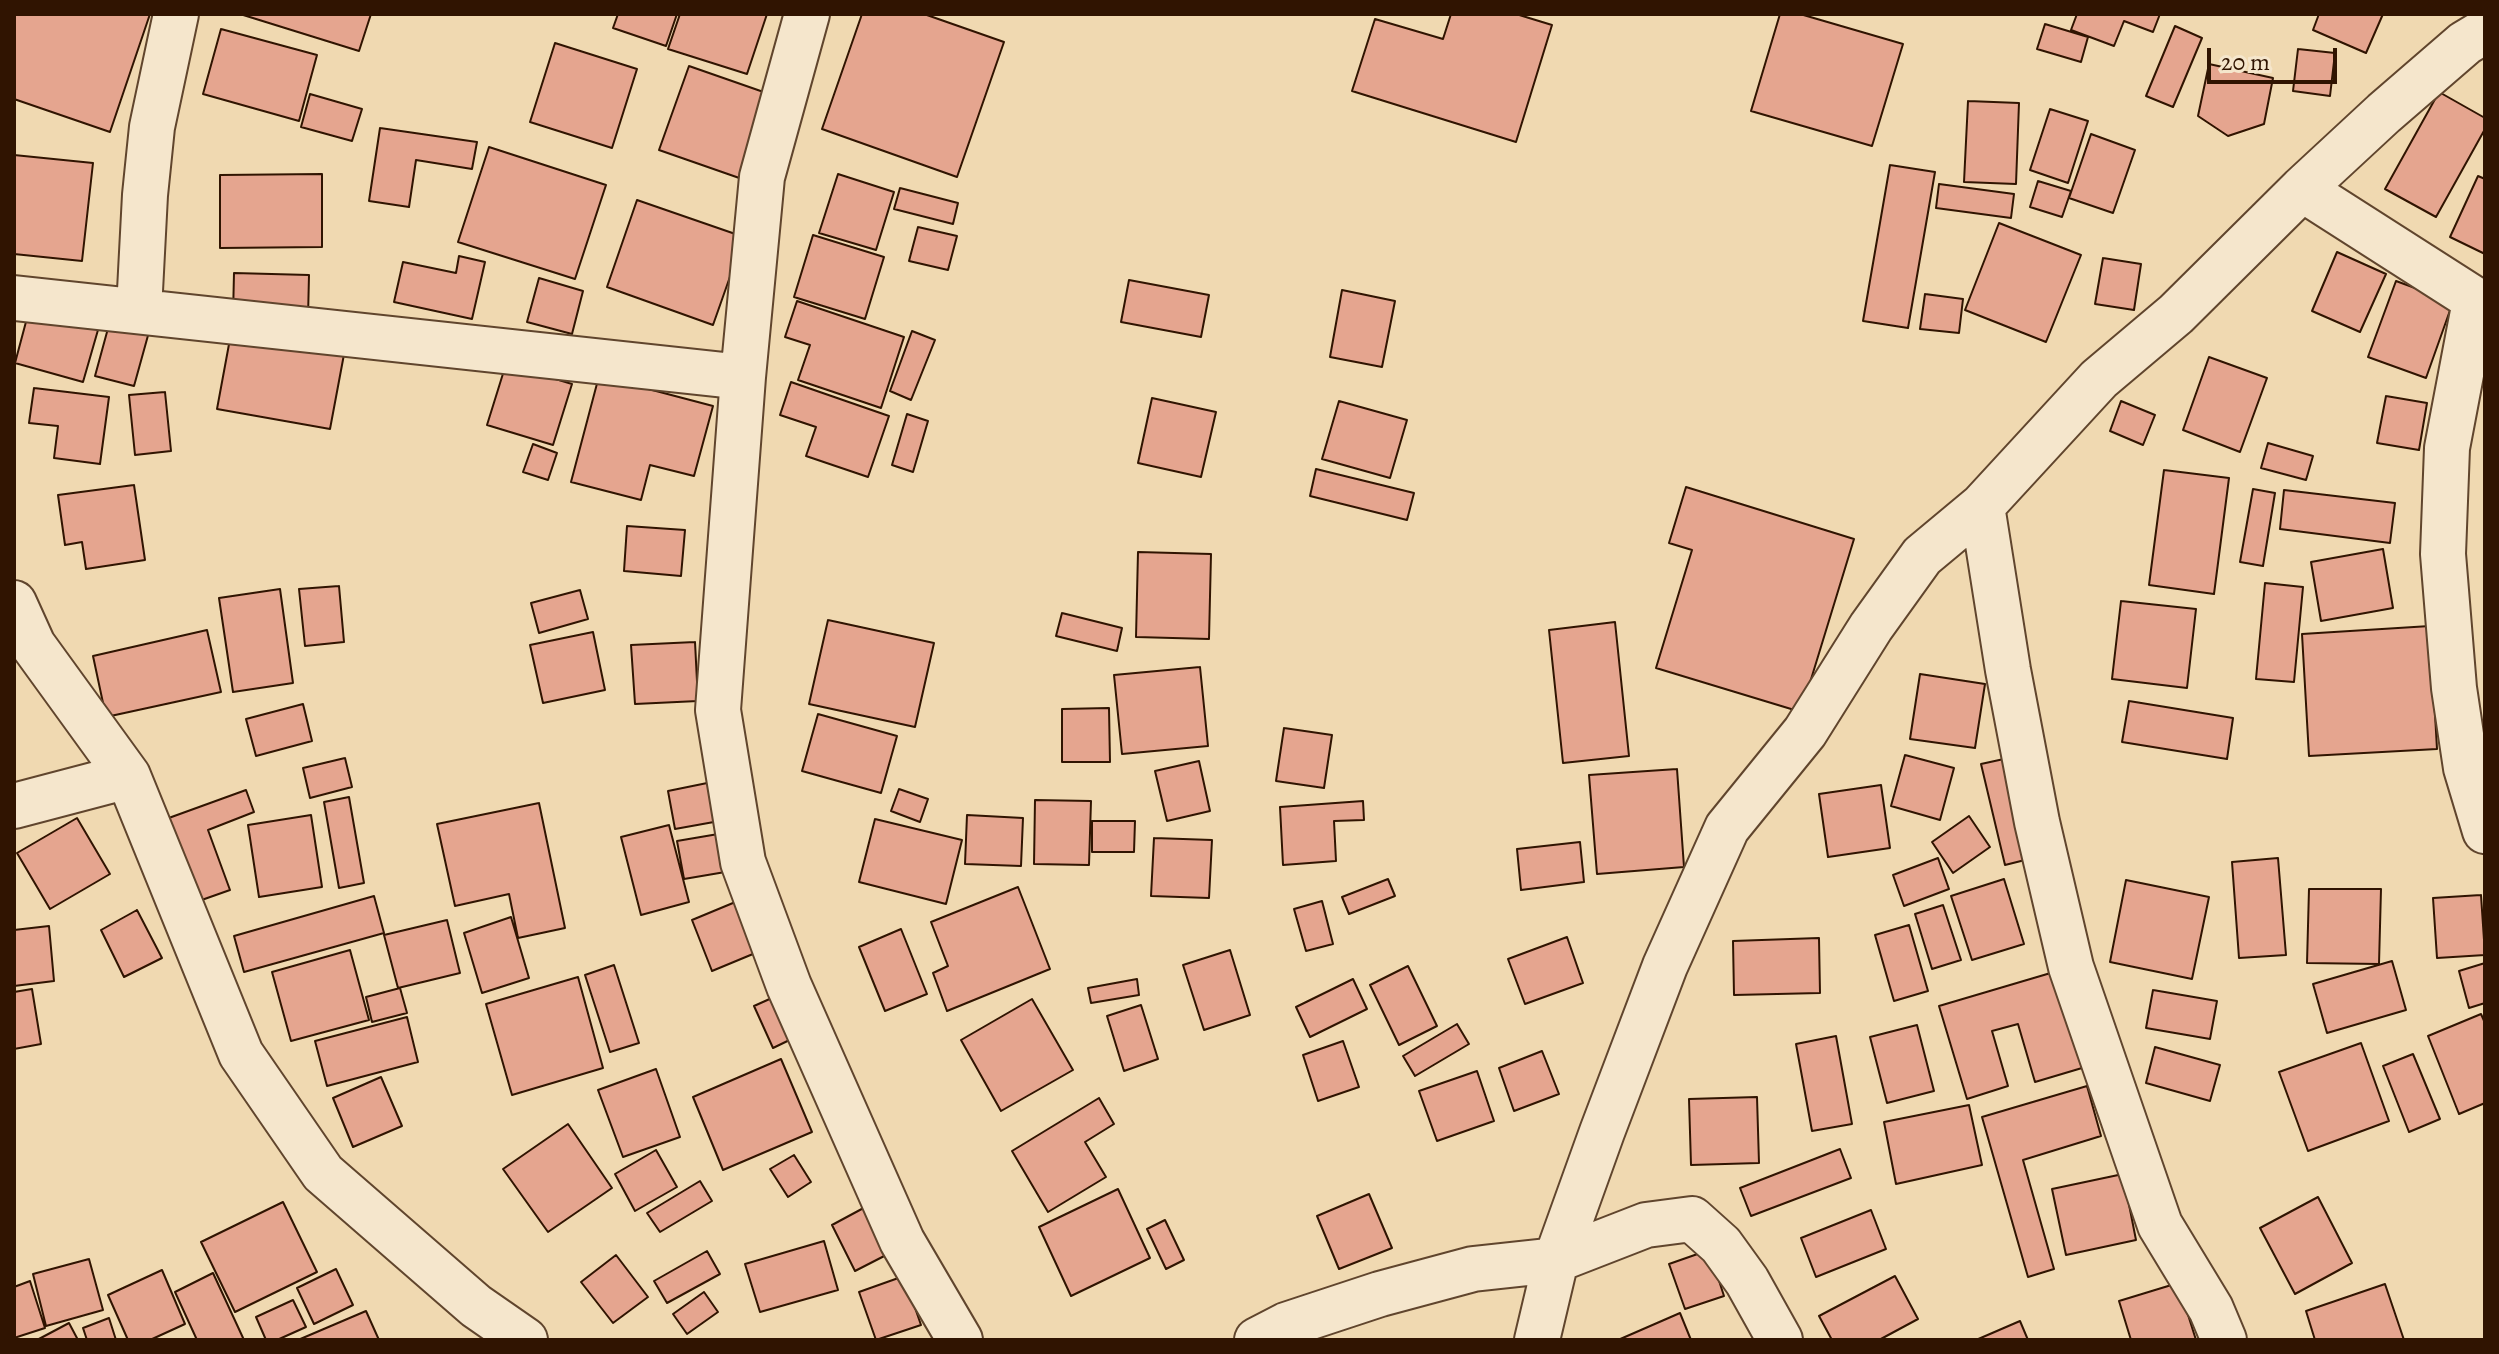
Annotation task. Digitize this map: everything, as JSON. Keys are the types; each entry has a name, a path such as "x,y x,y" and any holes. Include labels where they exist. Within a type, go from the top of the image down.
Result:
{"street":[{"path":"139,310 152,127 176,14"},
{"path":"807,14 762,177 743,377 718,710 743,862 789,986 902,1241 960,1340"},
{"path":"1537,1340 1556,1260 1665,966 1727,828 1805,732 1871,627 1922,556 1982,506 2099,379 2176,314 2302,189 2465,43 2485,31"},
{"path":"2302,189 2480,303 2447,448 2443,554 2454,688 2466,768 2485,831"},
{"path":"14,298 743,377"},
{"path":"1982,506 2034,807 2071,967 2160,1225 2211,1309 2224,1340"},
{"path":"14,603 33,645 128,776 241,1054 323,1173 476,1306 525,1340"},
{"path":"14,806 128,776"},
{"path":"1257,1340 1286,1325 1380,1294 1473,1269 1556,1260 1646,1225 1692,1219 1721,1245 1747,1281 1780,1340"}],"building":[{"path":"14,14 150,14 110,132 14,99"},
{"path":"240,14 371,14 359,51"},
{"path":"618,14 677,14 666,46 613,28"},
{"path":"680,14 767,14 747,74 668,49"},
{"path":"862,14 924,14 1004,42 957,177 822,129"},
{"path":"1451,14 1516,14 1552,25 1516,142 1352,91 1375,19 1443,39"},
{"path":"1780,14 1800,14 1903,44 1872,146 1751,111"},
{"path":"2077,14 2160,14 2153,32 2124,21 2114,46 2071,30"},
{"path":"2319,14 2383,14 2366,53 2313,30"},
{"path":"2045,24 2088,37 2081,62 2037,49"},
{"path":"2175,26 2202,38 2173,107 2146,96"},
{"path":"221,29 317,55 299,121 203,94"},
{"path":"555,43 637,69 612,148 530,122"},
{"path":"2298,49 2335,53 2330,96 2293,91"},
{"path":"2209,64 2273,78 2264,124 2228,136 2198,116"},
{"path":"689,66 775,96 745,180 659,150"},
{"path":"2439,92 2485,118 2485,129 2436,217 2385,189"},
{"path":"310,94 362,109 352,141 301,127"},
{"path":"1968,101 2019,103 2016,184 1964,182"},
{"path":"2050,109 2088,121 2068,183 2030,170"},
{"path":"380,128 477,142 472,169 416,160 409,207 369,201"},
{"path":"2091,134 2135,150 2113,213 2069,198"},
{"path":"489,147 606,185 575,279 458,242"},
{"path":"14,155 93,163 82,261 14,254"},
{"path":"1890,165 1935,172 1908,328 1863,321"},
{"path":"322,174 322,247 220,248 220,175"},
{"path":"838,174 894,192 876,250 819,233"},
{"path":"2478,176 2485,179 2485,254 2450,237"},
{"path":"2038,181 2071,191 2062,217 2030,207"},
{"path":"1939,184 2014,194 2011,218 1936,208"},
{"path":"900,188 958,203 953,224 894,209"},
{"path":"637,200 744,237 713,325 607,287"},
{"path":"1999,223 2081,255 2046,342 1965,310"},
{"path":"918,227 957,236 948,270 909,261"},
{"path":"813,235 884,257 865,319 794,297"},
{"path":"2337,252 2386,274 2360,332 2312,311"},
{"path":"459,256 485,262 472,319 394,302 403,262 456,273"},
{"path":"2103,258 2141,264 2134,310 2095,304"},
{"path":"234,273 309,275 308,318 233,316"},
{"path":"539,278 583,291 572,334 527,322"},
{"path":"1129,280 1209,295 1201,337 1121,322"},
{"path":"2396,281 2453,302 2426,378 2368,357"},
{"path":"1342,290 1395,301 1382,367 1330,357"},
{"path":"1925,294 1963,299 1959,333 1920,329"},
{"path":"797,301 904,337 881,408 798,380 810,345 785,337"},
{"path":"31,303 100,323 83,382 15,363"},
{"path":"113,310 152,321 134,386 95,376"},
{"path":"232,328 345,349 330,429 217,409"},
{"path":"912,331 935,340 911,400 890,391"},
{"path":"2209,357 2267,378 2240,452 2183,430"},
{"path":"506,364 572,384 553,445 487,425"},
{"path":"599,376 713,406 694,476 650,465 641,500 571,482"},
{"path":"791,382 889,416 868,477 806,456 816,427 780,415"},
{"path":"34,388 109,397 100,464 54,458 58,426 29,423"},
{"path":"165,392 171,451 135,455 129,395"},
{"path":"2386,396 2427,403 2419,450 2377,443"},
{"path":"1152,398 1216,412 1201,477 1138,463"},
{"path":"1339,401 1407,420 1390,478 1322,459"},
{"path":"2121,401 2155,415 2143,445 2110,431"},
{"path":"907,414 928,421 913,472 892,465"},
{"path":"2268,443 2313,456 2306,480 2261,468"},
{"path":"533,444 557,453 548,480 523,472"},
{"path":"1316,469 1414,493 1407,520 1310,496"},
{"path":"2164,470 2229,478 2214,594 2149,585"},
{"path":"134,485 145,560 86,569 82,542 65,545 58,495"},
{"path":"1686,487 1854,539 1801,712 1656,668 1692,550 1669,543"},
{"path":"2253,489 2275,493 2263,566 2240,562"},
{"path":"2284,490 2395,503 2390,543 2280,529"},
{"path":"627,526 685,530 681,576 624,571"},
{"path":"2383,549 2393,608 2321,621 2311,562"},
{"path":"1138,552 1211,554 1209,639 1136,637"},
{"path":"2265,583 2303,587 2294,682 2256,679"},
{"path":"339,586 344,642 305,646 299,589"},
{"path":"280,589 293,683 233,692 219,598"},
{"path":"580,590 588,619 539,633 531,603"},
{"path":"2121,601 2196,609 2187,688 2112,679"},
{"path":"1062,613 1122,628 1117,651 1056,636"},
{"path":"828,620 934,643 915,727 809,704"},
{"path":"1615,622 1629,756 1563,763 1549,630"},
{"path":"2430,626 2437,749 2309,756 2302,634"},
{"path":"207,630 221,692 106,717 93,656"},
{"path":"593,632 605,690 543,703 530,645"},
{"path":"695,642 698,701 635,704 631,645"},
{"path":"1200,667 1208,746 1122,754 1114,675"},
{"path":"1920,674 1985,684 1975,748 1910,739"},
{"path":"2129,701 2233,718 2227,759 2122,742"},
{"path":"303,704 312,741 256,756 246,719"},
{"path":"1109,708 1110,762 1062,762 1062,709"},
{"path":"818,714 897,736 881,793 802,771"},
{"path":"1284,728 1332,735 1324,788 1276,781"},
{"path":"1905,755 1954,768 1940,820 1891,806"},
{"path":"2013,757 2037,857 2005,865 1981,764"},
{"path":"345,758 352,787 310,798 303,768"},
{"path":"1199,761 1210,811 1167,821 1155,771"},
{"path":"1677,769 1684,867 1597,874 1589,775"},
{"path":"717,781 725,820 675,829 668,791"},
{"path":"1881,785 1890,848 1828,857 1819,794"},
{"path":"899,789 928,799 920,822 891,811"},
{"path":"246,790 254,812 208,830 230,890 196,902 166,819"},
{"path":"349,797 364,883 339,888 324,802"},
{"path":"1035,800 1091,801 1089,865 1034,864"},
{"path":"1363,801 1364,820 1334,821 1336,861 1283,865 1280,807"},
{"path":"539,803 565,928 518,938 509,894 455,906 437,824"},
{"path":"311,815 322,887 259,897 248,825"},
{"path":"967,815 1023,818 1021,866 965,864"},
{"path":"1969,816 1990,847 1953,873 1932,842"},
{"path":"77,818 110,874 50,909 17,853"},
{"path":"875,819 962,840 946,904 859,882"},
{"path":"1092,821 1135,821 1134,852 1092,852"},
{"path":"669,825 689,902 641,915 621,837"},
{"path":"730,832 737,870 684,879 677,841"},
{"path":"1154,838 1212,840 1209,898 1151,896"},
{"path":"1580,842 1584,882 1521,890 1517,849"},
{"path":"1938,858 1949,889 1904,906 1893,875"},
{"path":"2278,858 2286,955 2239,958 2232,862"},
{"path":"1388,879 1395,896 1349,914 1342,897"},
{"path":"2004,879 2024,944 1972,960 1951,896"},
{"path":"2126,880 2209,897 2192,979 2110,962"},
{"path":"1018,887 1050,969 947,1011 933,973 948,966 931,922"},
{"path":"2309,889 2381,889 2379,964 2307,963"},
{"path":"2481,895 2485,955 2437,958 2433,898"},
{"path":"374,896 384,933 244,972 234,936"},
{"path":"745,898 765,949 712,971 692,920"},
{"path":"1322,901 1333,944 1306,951 1294,909"},
{"path":"1943,905 1961,960 1932,969 1915,914"},
{"path":"137,910 162,958 124,977 101,930"},
{"path":"511,917 529,978 482,993 464,933"},
{"path":"447,920 460,973 398,988 384,935"},
{"path":"1909,925 1928,991 1894,1001 1875,935"},
{"path":"49,926 54,981 14,986 14,930"},
{"path":"901,929 927,994 885,1011 859,947"},
{"path":"1567,937 1583,983 1525,1004 1508,959"},
{"path":"1819,938 1820,993 1734,995 1733,941"},
{"path":"350,950 369,1020 291,1041 272,972"},
{"path":"1230,950 1250,1015 1204,1030 1183,965"},
{"path":"2392,961 2406,1010 2327,1033 2313,984"},
{"path":"2485,963 2485,1003 2469,1008 2459,971"},
{"path":"614,965 639,1043 610,1052 585,975"},
{"path":"1408,966 1437,1026 1399,1045 1370,985"},
{"path":"2054,972 2082,1068 2035,1082 2018,1024 1992,1031 2008,1086 1967,1099 1939,1006"},
{"path":"578,977 603,1068 512,1095 486,1004"},
{"path":"1137,979 1139,995 1091,1003 1088,988"},
{"path":"1353,979 1367,1009 1310,1037 1296,1007"},
{"path":"400,988 407,1013 372,1022 366,997"},
{"path":"32,989 41,1044 14,1049 14,992"},
{"path":"2153,990 2217,1001 2210,1039 2146,1028"},
{"path":"783,993 802,1034 773,1048 754,1006"},
{"path":"1032,999 1073,1070 1001,1111 961,1040"},
{"path":"1141,1005 1158,1059 1124,1071 1107,1016"},
{"path":"2481,1014 2485,1023 2485,1103 2459,1114 2428,1036"},
{"path":"407,1017 418,1062 327,1086 315,1041"},
{"path":"1457,1024 1469,1044 1415,1076 1403,1056"},
{"path":"1917,1025 1934,1091 1887,1103 1870,1037"},
{"path":"1836,1036 1852,1124 1812,1131 1796,1044"},
{"path":"1343,1041 1359,1087 1318,1101 1303,1055"},
{"path":"2361,1043 2389,1121 2308,1151 2279,1072"},
{"path":"2155,1047 2220,1065 2210,1101 2146,1083"},
{"path":"1542,1051 1559,1094 1514,1111 1499,1068"},
{"path":"2413,1054 2440,1119 2409,1132 2383,1066"},
{"path":"781,1059 812,1132 723,1170 693,1097"},
{"path":"656,1069 680,1137 623,1157 598,1090"},
{"path":"1477,1071 1494,1121 1437,1141 1419,1091"},
{"path":"381,1077 402,1126 353,1147 333,1098"},
{"path":"2087,1086 2101,1136 2023,1160 2054,1269 2028,1277 1982,1117"},
{"path":"1757,1097 1759,1163 1691,1165 1689,1099"},
{"path":"1099,1098 1114,1124 1085,1142 1106,1177 1048,1212 1012,1151"},
{"path":"1969,1105 1982,1165 1896,1184 1884,1122"},
{"path":"568,1124 612,1188 548,1232 503,1169"},
{"path":"1840,1149 1851,1178 1751,1216 1740,1188"},
{"path":"656,1150 677,1187 635,1211 615,1174"},
{"path":"794,1155 811,1182 788,1197 770,1169"},
{"path":"2123,1174 2136,1240 2066,1255 2052,1189"},
{"path":"700,1181 712,1201 660,1232 647,1213"},
{"path":"1118,1189 1150,1258 1071,1296 1039,1227"},
{"path":"1369,1194 1392,1248 1339,1269 1317,1216"},
{"path":"2318,1197 2352,1263 2295,1294 2260,1228"},
{"path":"283,1202 317,1272 235,1312 201,1242"},
{"path":"871,1204 894,1251 855,1271 832,1225"},
{"path":"1871,1210 1886,1249 1816,1277 1801,1238"},
{"path":"1165,1220 1184,1260 1166,1269 1147,1229"},
{"path":"824,1241 838,1290 760,1312 745,1264"},
{"path":"1709,1250 1724,1296 1685,1309 1669,1264"},
{"path":"707,1251 720,1274 667,1303 654,1281"},
{"path":"616,1255 648,1297 613,1323 581,1282"},
{"path":"89,1259 103,1310 46,1326 33,1274"},
{"path":"336,1269 353,1305 314,1324 297,1288"},
{"path":"162,1270 185,1324 150,1340 128,1340 108,1295"},
{"path":"213,1273 244,1340 197,1340 175,1292"},
{"path":"904,1276 921,1325 876,1340 859,1292"},
{"path":"1895,1276 1918,1319 1879,1340 1832,1340 1819,1316"},
{"path":"30,1281 45,1328 14,1338 14,1287"},
{"path":"2178,1283 2196,1340 2131,1340 2119,1301"},
{"path":"2385,1284 2404,1340 2315,1340 2306,1311"},
{"path":"704,1292 718,1312 687,1334 673,1314"},
{"path":"293,1300 306,1327 277,1340 266,1340 256,1317"},
{"path":"366,1311 379,1340 298,1340"},
{"path":"1680,1313 1691,1340 1618,1340"},
{"path":"109,1318 116,1340 87,1340 83,1328"},
{"path":"2020,1321 2028,1340 1976,1340"},
{"path":"69,1323 78,1340 37,1340"}]}
